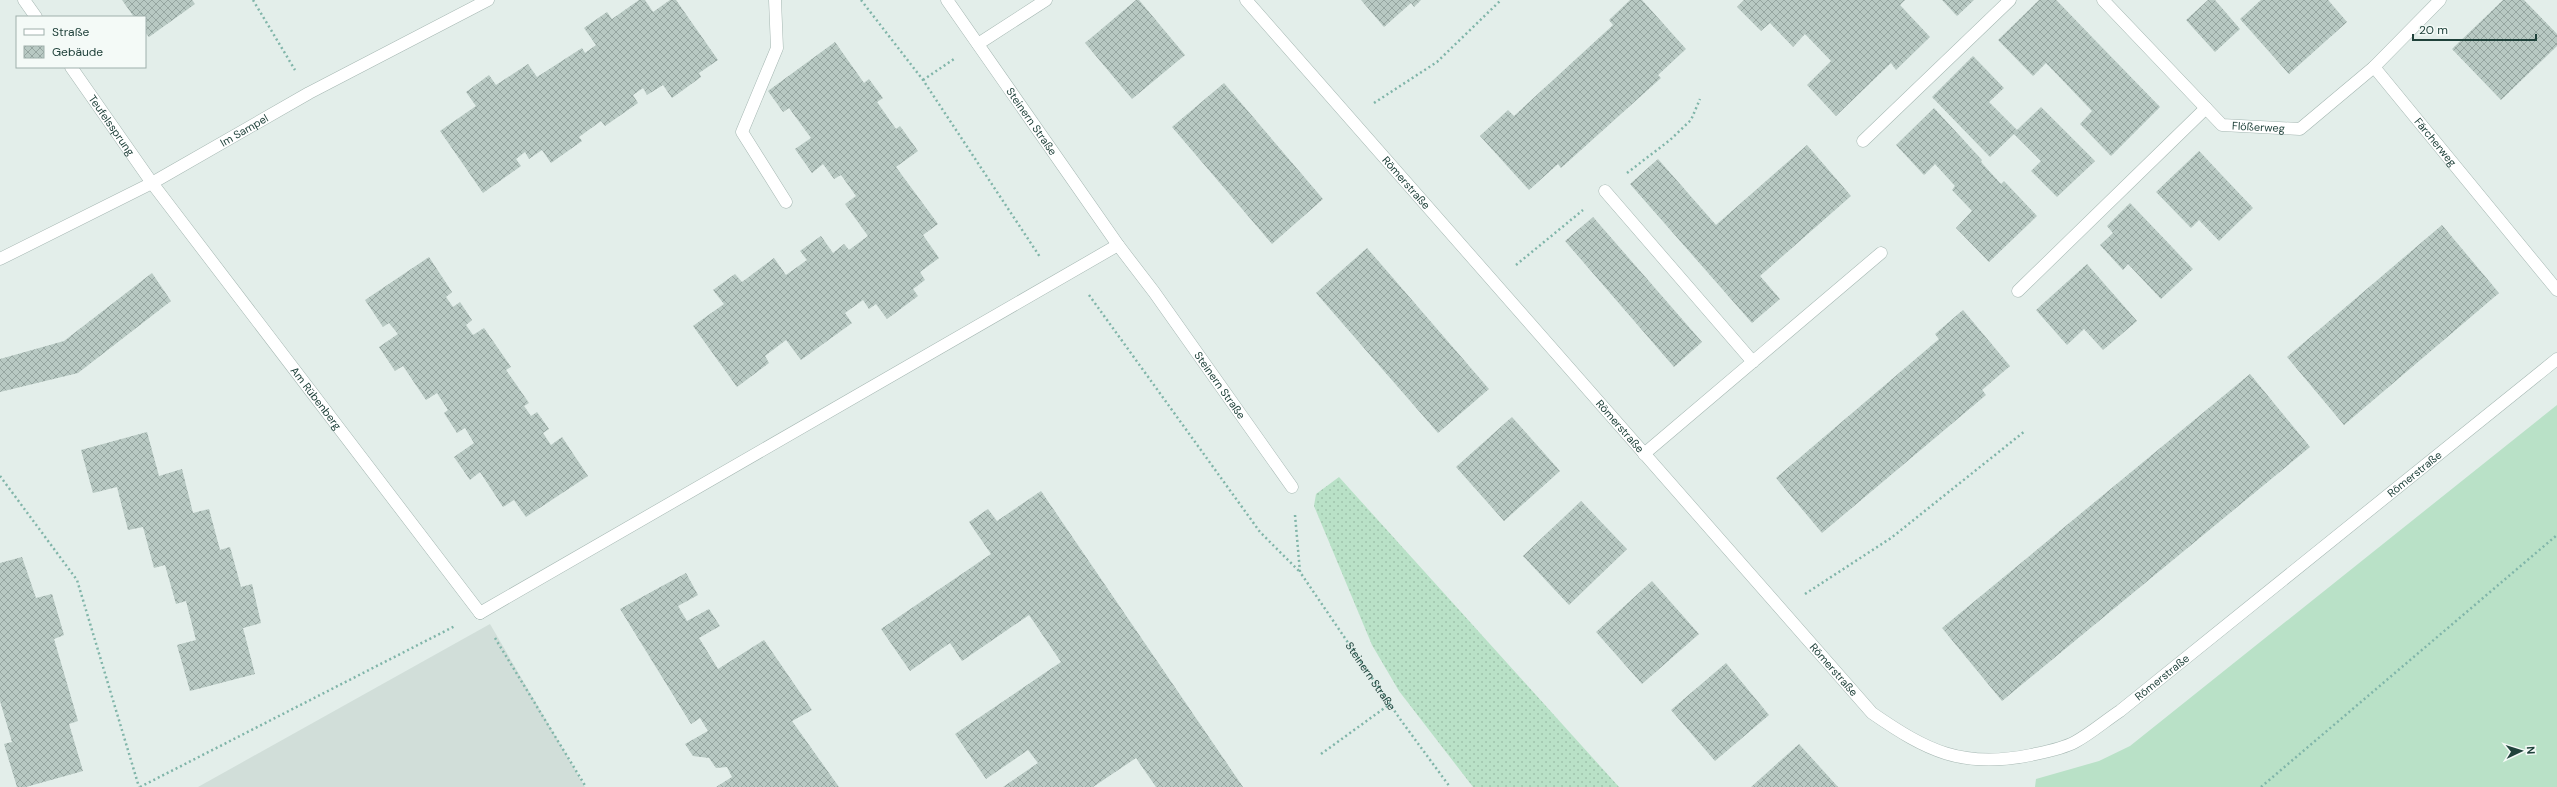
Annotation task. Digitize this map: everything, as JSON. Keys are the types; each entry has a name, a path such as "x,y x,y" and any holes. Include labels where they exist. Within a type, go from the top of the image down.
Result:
{"street":[{"path":"24,0 35,16"},
{"name":"Im Sampel","path":"0,259 152,183 309,93 488,0"},
{"path":"775,0 777,48 742,132 786,202"},
{"name":"Steinern Straße","path":"947,0 1118,245 1154,292 1292,487"},
{"path":"978,44 1046,0"},
{"name":"Römerstraße","path":"1246,0 1872,713 1912,740 1961,759 2006,760 2046,752 2074,742 2120,711 2557,359"},
{"path":"1863,141 2010,0"},
{"name":"Flößerweg","path":"2103,0 2222,125 2300,129 2374,67"},
{"path":"2374,67 2440,0"},
{"name":"Färcherweg","path":"2374,67 2557,290"},
{"name":"Teufelssprung","path":"72,68 152,183"},
{"path":"2018,290 2206,108"},
{"name":"Am Rübenberg","path":"152,183 480,613"},
{"path":"1605,191 1753,362"},
{"path":"480,613 1118,245"},
{"path":"1644,454 1881,253"}],"path":[{"path":"253,0 309,93"},
{"path":"862,0 922,80 1056,281"},
{"path":"1350,119 1437,62 1501,0"},
{"path":"922,80 978,44"},
{"path":"1073,272 1260,532 1300,572"},
{"path":"1781,610 1891,538 2026,431"},
{"path":"0,476 77,580 140,787 480,613 586,787"},
{"name":"Steinern Straße","path":"1292,487 1300,572 1390,704 1450,787"},
{"path":"2261,787 2557,535"},
{"path":"1321,754 1390,704"}],"shaded area":[{"path":"490,624 585,787 198,787"}],"green space":[{"path":"2557,405 2557,787 2035,787 2036,779 2099,761 2130,746"},
{"path":"1339,477 1619,787 1473,787 1399,691 1372,645 1314,506 1316,494"}],"building":[{"path":"122,0 192,0 195,4 149,37 146,33 146,16 133,16"},
{"path":"639,0 645,0 653,12 670,0 676,0 718,60 699,73 701,77 672,98 663,85 647,95 643,88 633,95 638,103 605,126 601,121 579,137 582,141 551,163 542,150 529,159 525,152 516,159 521,166 483,193 440,131 476,106 466,92 489,75 496,85 528,64 537,77 582,48 585,53 596,45 584,28 607,12 612,19"},
{"path":"1136,0 1139,0 1185,55 1132,99 1085,43"},
{"path":"1361,0 1421,0 1414,7 1411,3 1384,27"},
{"path":"1630,0 1642,0 1686,49 1658,75 1661,78 1561,168 1558,164 1529,190 1480,136 1508,110 1514,116 1613,25 1609,20"},
{"path":"1744,0 1905,0 1900,5 1930,37 1896,70 1891,63 1836,116 1807,85 1831,61 1805,34 1793,47 1770,23 1761,31 1737,7"},
{"path":"1942,0 1974,0 1957,16"},
{"path":"2039,0 2056,0 2160,107 2111,156 2080,124 2092,111 2046,63 2033,76 1998,40"},
{"path":"2208,0 2215,0 2240,29 2215,52 2186,20"},
{"path":"2261,0 2328,0 2347,22 2289,74 2240,19"},
{"path":"2503,0 2524,0 2557,34 2557,46 2501,100 2452,49"},
{"path":"835,42 864,83 869,79 883,98 877,102 896,129 900,126 918,151 896,167 938,224 923,235 939,258 920,272 925,280 913,289 918,296 887,319 876,304 869,309 863,300 845,313 852,323 801,360 786,340 765,356 769,363 737,387 693,326 724,304 713,290 735,274 742,282 774,258 786,275 807,260 800,251 821,236 833,253 844,244 849,250 868,236 845,204 856,196 841,175 834,179 823,164 812,173 795,149 811,138 789,108 783,112 768,91"},
{"path":"1973,56 2004,88 1989,102 2017,130 2041,107 2095,161 2057,197 2031,171 2041,161 2014,134 1990,157 1932,97"},
{"path":"1224,83 1323,199 1272,244 1172,127"},
{"path":"1934,108 1982,160 1981,162 2001,184 2004,181 2037,216 1989,262 1956,228 1972,211 1952,190 1955,186 1935,164 1924,175 1896,145"},
{"path":"1807,145 1851,196 1760,276 1780,299 1752,323 1630,184 1658,159 1716,225"},
{"path":"2199,151 2253,208 2219,241 2199,220 2191,228 2156,192"},
{"path":"2130,203 2193,269 2161,299 2128,264 2123,270 2100,245 2113,233 2107,226"},
{"path":"1593,217 1702,342 1674,367 1565,241"},
{"path":"2442,225 2499,293 2344,425 2287,357"},
{"path":"1367,248 1489,389 1438,433 1316,293"},
{"path":"429,257 452,292 446,297 453,307 460,302 472,320 466,325 473,335 484,328 511,367 506,370 529,403 524,406 531,416 537,412 549,429 543,433 551,445 562,437 588,476 526,517 514,500 503,507 480,472 470,480 454,457 474,443 465,428 457,433 444,413 448,410 437,393 426,400 403,366 395,371 379,347 398,334 389,323 383,327 365,300"},
{"path":"2087,264 2137,321 2103,350 2084,329 2067,345 2036,310"},
{"path":"152,273 171,301 78,373 0,392 0,359 64,341"},
{"path":"1963,310 2010,366 1982,390 1986,395 1822,533 1776,478 1939,339 1935,334"},
{"path":"2250,374 2310,447 2002,701 1942,628"},
{"path":"1512,417 1560,471 1504,521 1456,467"},
{"path":"147,432 159,476 182,469 193,513 209,509 220,550 230,547 241,587 252,584 261,623 243,628 255,674 190,691 177,645 196,640 186,601 176,604 165,565 154,568 143,527 128,530 117,487 93,493 81,450"},
{"path":"1041,491 1243,787 1156,787 1136,758 1093,787 1003,787 1038,763 1028,750 986,779 955,734 1061,662 1029,615 962,661 950,643 910,671 881,629 991,554 969,522 988,509 997,521"},
{"path":"1581,501 1627,549 1569,605 1523,556"},
{"path":"22,557 36,598 52,594 64,635 54,639 78,721 69,724 83,771 26,787 17,787 4,744 12,742 0,701 0,563"},
{"path":"686,573 698,595 678,606 687,621 709,609 720,626 699,638 718,669 764,640 812,710 792,721 839,787 716,787 732,777 727,767 716,768 709,758 693,756 685,744 708,731 700,718 691,724 620,609"},
{"path":"1652,581 1699,634 1642,684 1596,632"},
{"path":"1726,663 1769,715 1715,761 1671,710"},
{"path":"1799,744 1838,787 1751,787"}]}
